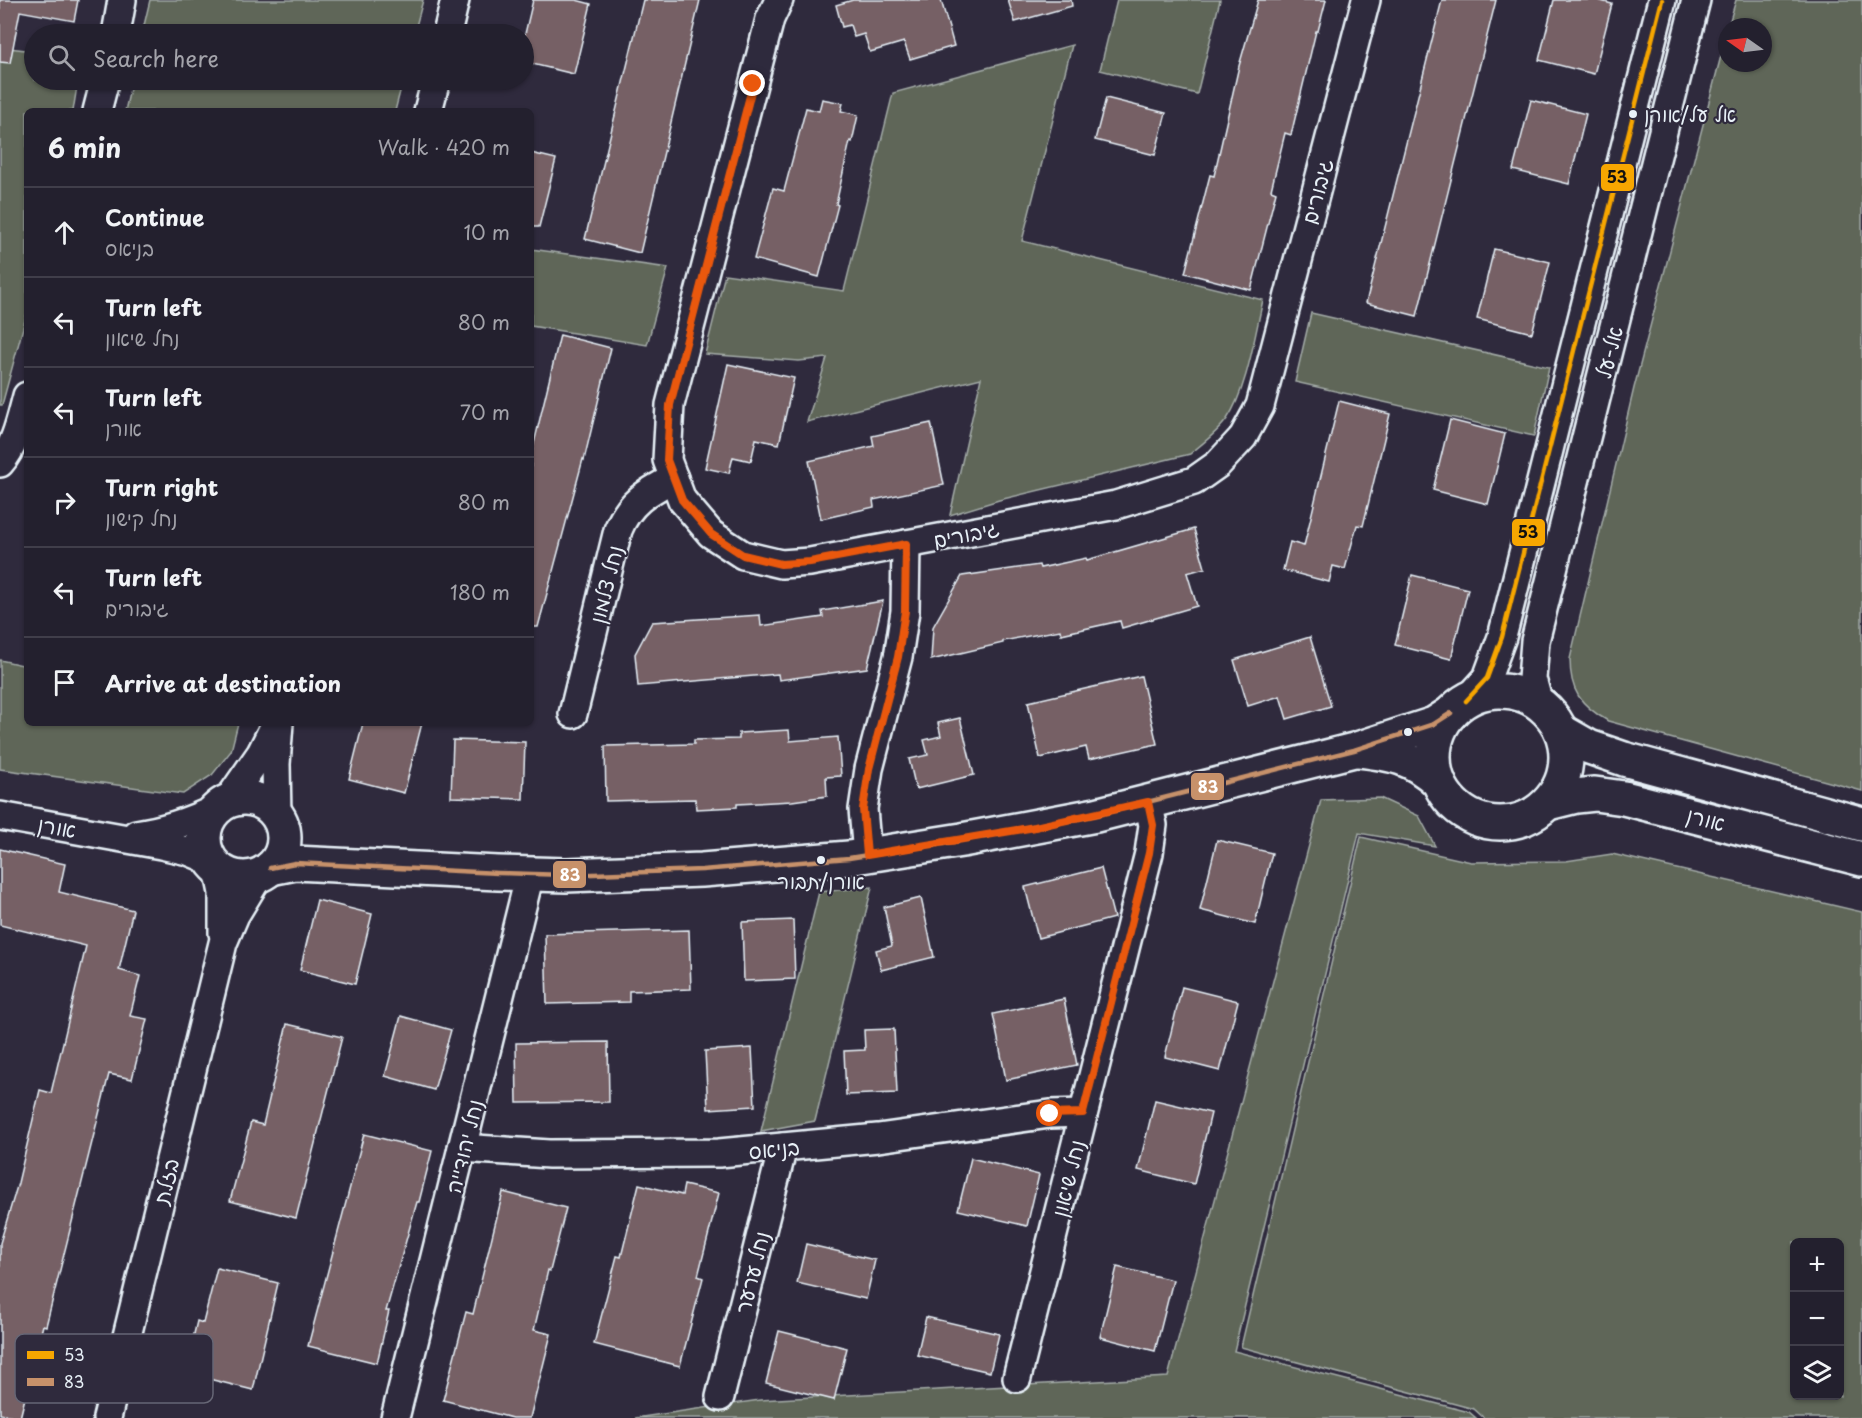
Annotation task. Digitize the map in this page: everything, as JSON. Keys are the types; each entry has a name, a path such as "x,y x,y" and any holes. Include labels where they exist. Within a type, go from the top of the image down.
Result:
{"street":[{"path":"118,24 122,0"},
{"path":"449,24 455,0"},
{"name":"גיבורים","path":"779,0 770,19 670,405 667,460 682,500 711,534 743,555 781,564 810,562 1116,505 1194,482 1218,464 1243,437 1260,406 1366,0"},
{"name":"אל-על","path":"1459,707 1487,678 1502,637 1662,0"},
{"name":"אל-על","path":"1539,704 1532,679 1535,641 1696,0"},
{"path":"98,108 102,90"},
{"path":"429,108 433,90"},
{"path":"0,463 8,454 24,407"},
{"name":"נחל צלמון","path":"573,714 618,530 625,514 635,502 674,478"},
{"path":"867,855 863,809 869,769 898,657 905,611 906,544"},
{"path":"275,726 261,753 222,805 210,816 205,826 205,849 214,865 228,875 240,878 253,877 265,871 295,863 566,875 702,870 867,855 1035,827 1148,802 1354,750 1434,724 1480,694 1495,692 1511,692 1526,696 1552,716 1561,731 1565,748 1565,766 1561,784 1548,802 1531,816 1510,823 1487,823 1466,815 1450,800 1438,781 1416,763 1395,756 1354,750"},
{"path":"1438,781 1434,759 1436,744 1440,730 1459,707"},
{"path":"265,871 276,862 282,850 284,837 279,821 275,776 277,726"},
{"name":"אורן","path":"1561,731 1589,747 1624,759 1862,825"},
{"name":"אורן","path":"1548,802 1596,794 1624,798 1862,859"},
{"path":"222,805 249,798 260,801 270,808 279,821 327,848 386,867"},
{"name":"נחל שיאון","path":"1017,1378 1149,853 1153,825 1148,802"},
{"name":"אורן","path":"114,836 167,829 188,822 222,805"},
{"name":"אורן","path":"0,816 188,851 214,865"},
{"name":"בזלת","path":"214,865 223,893 224,943"},
{"name":"בזלת","path":"127,1334 224,943 235,915 265,871"},
{"name":"נחל יהודייה","path":"395,1418 530,874"},
{"name":"בניאס","path":"462,1148 560,1154 718,1153 878,1138 1050,1114 1083,1113"},
{"name":"נחל ערער","path":"720,1397 783,1147"},
{"name":"בזלת","path":"106,1418 110,1403"}],"green space":[{"path":"150,0 423,0 417,24 144,24"},
{"path":"1117,0 1220,0 1197,94 1100,70"},
{"path":"1736,0 1862,0 1862,791 1608,721 1590,709 1578,696 1570,670 1570,659 1634,388 1718,67 1718,72 1772,72 1772,18 1731,18"},
{"path":"1072,45 1022,241 1263,300 1250,361 1240,393 1227,419 1215,433 1190,454 999,500 950,515 981,378 807,422 827,358 799,361 705,354 725,274 844,291 893,93"},
{"path":"0,47 24,50 24,90 76,90 73,108 24,108 24,324 2,405 0,405"},
{"path":"130,90 400,90 396,108 126,108"},
{"path":"534,249 668,268 647,345 534,326"},
{"path":"1311,313 1549,367 1534,436 1295,382"},
{"path":"0,660 24,665 24,726 237,726 231,751 212,775 183,794 0,769"},
{"path":"1380,798 1419,816 1435,846 1359,833 1234,1351 1469,1412 1476,1418 635,1418 760,1400 1168,1377 1321,800"},
{"path":"1361,837 1471,862 1566,861 1612,854 1862,912 1862,1418 1484,1418 1474,1409 1241,1347"},
{"path":"872,887 815,1121 761,1131 819,892"}],"building":[{"path":"0,0 78,0 74,21 20,11 10,63 0,62"},
{"path":"533,0 576,0 591,4 574,74 534,64 534,24 527,24"},
{"path":"643,0 700,0 640,253 585,239"},
{"path":"853,0 941,0 954,46 910,59 904,42 870,52 864,34 854,37 850,25 842,27 836,5"},
{"path":"1008,0 1071,0 1072,6 1015,22"},
{"path":"1258,0 1326,0 1318,31 1316,31 1291,135 1285,133 1271,190 1276,192 1251,290 1185,273 1210,175 1214,176 1239,66"},
{"path":"1442,0 1496,0 1417,316 1366,303"},
{"path":"1554,0 1597,0 1612,4 1594,74 1539,60"},
{"path":"1106,98 1166,113 1155,155 1095,140"},
{"path":"822,99 843,103 841,111 858,115 819,277 754,259 773,188 784,191 806,108 819,111"},
{"path":"1531,100 1586,114 1569,184 1513,170"},
{"path":"534,154 556,159 539,227 534,227"},
{"path":"1494,249 1550,262 1532,333 1477,319"},
{"path":"560,335 611,348 584,460 538,627 534,627 534,443"},
{"path":"728,364 794,378 779,444 756,439 751,461 733,457 729,473 705,468"},
{"path":"1339,401 1390,414 1363,526 1357,525 1345,569 1333,566 1329,582 1283,570 1290,542 1304,546"},
{"path":"1450,420 1505,434 1488,504 1433,490"},
{"path":"931,423 944,485 873,500 874,507 821,519 809,461 874,446 872,436"},
{"path":"1194,529 1205,568 1187,573 1197,606 1122,628 1120,621 1061,634 1060,630 1003,641 1003,643 931,660 933,627 962,576 1039,565 1040,568 1086,558 1087,560"},
{"path":"1412,575 1468,589 1451,659 1395,645"},
{"path":"883,601 867,668 779,680 778,674 638,686 635,654 652,622 760,615 761,626 823,617 822,611"},
{"path":"1310,637 1331,706 1287,719 1280,696 1248,706 1234,660"},
{"path":"1141,676 1157,744 1089,759 1086,747 1040,758 1028,702"},
{"path":"960,718 974,775 916,789 909,759 928,755 924,740 941,736 938,723"},
{"path":"362,726 421,726 404,793 349,779"},
{"path":"789,730 790,741 838,737 841,776 826,777 827,796 792,801 737,804 737,807 696,809 695,799 606,801 605,746 694,744 694,740 739,739 739,733"},
{"path":"453,740 525,742 523,799 451,797"},
{"path":"1217,840 1272,853 1255,924 1200,910"},
{"path":"0,849 65,864 59,892 133,910 119,970 140,976 130,1016 147,1019 132,1079 109,1074 46,1326 43,1325 41,1334 15,1334 15,1403 24,1403 20,1418 0,1414 0,1243 18,1183 40,1090 51,1093 86,946 0,925"},
{"path":"1101,868 1114,918 1038,938 1025,887"},
{"path":"921,898 934,957 881,970 876,950 892,946 884,907"},
{"path":"317,900 372,914 355,984 300,970"},
{"path":"793,920 795,979 744,981 742,922"},
{"path":"689,930 691,989 629,991 629,1002 547,1004 545,934"},
{"path":"1182,987 1238,1001 1220,1071 1165,1057"},
{"path":"1064,999 1077,1065 1006,1080 993,1014"},
{"path":"401,1016 451,1030 434,1090 385,1076"},
{"path":"287,1024 342,1037 296,1218 230,1201 251,1122 263,1125"},
{"path":"894,1029 897,1093 846,1095 844,1051 865,1050 864,1030"},
{"path":"608,1042 609,1102 517,1103 516,1043"},
{"path":"752,1048 755,1106 708,1109 705,1051"},
{"path":"1155,1100 1211,1113 1194,1184 1138,1170"},
{"path":"364,1134 432,1151 386,1311 389,1311 377,1363 308,1346"},
{"path":"971,1158 1039,1175 1027,1226 958,1210"},
{"path":"639,1184 682,1195 684,1185 719,1193 698,1276 703,1278 680,1366 594,1344 617,1256 621,1257"},
{"path":"503,1192 566,1208 534,1330 551,1334 530,1418 512,1418 443,1400 466,1312 473,1314"},
{"path":"806,1244 875,1260 866,1299 797,1283"},
{"path":"1117,1267 1173,1280 1155,1351 1100,1337"},
{"path":"217,1268 278,1283 253,1390 213,1380 213,1334 194,1334 197,1321 203,1323"},
{"path":"926,1317 999,1334 990,1372 917,1355"},
{"path":"779,1331 847,1348 834,1400 766,1383"}],"transit line":[{"name":"53","path":"1466,701 1487,678 1502,637 1662,0"},
{"name":"83","path":"270,868 295,863 566,875 702,870 849,858 1096,815 1354,750 1434,724 1451,713"}],"place":[{"name":"אל על/אורן","path":"1633,114"},
{"name":"אורן/תבור","path":"821,860"}],"route":[{"path":"753,84 670,405 667,460 682,500 711,534 743,555 781,564 810,562 906,544 905,611 898,657 869,769 863,809 867,855 1035,827 1148,802 1153,825 1149,853 1083,1113 1050,1114"}]}
